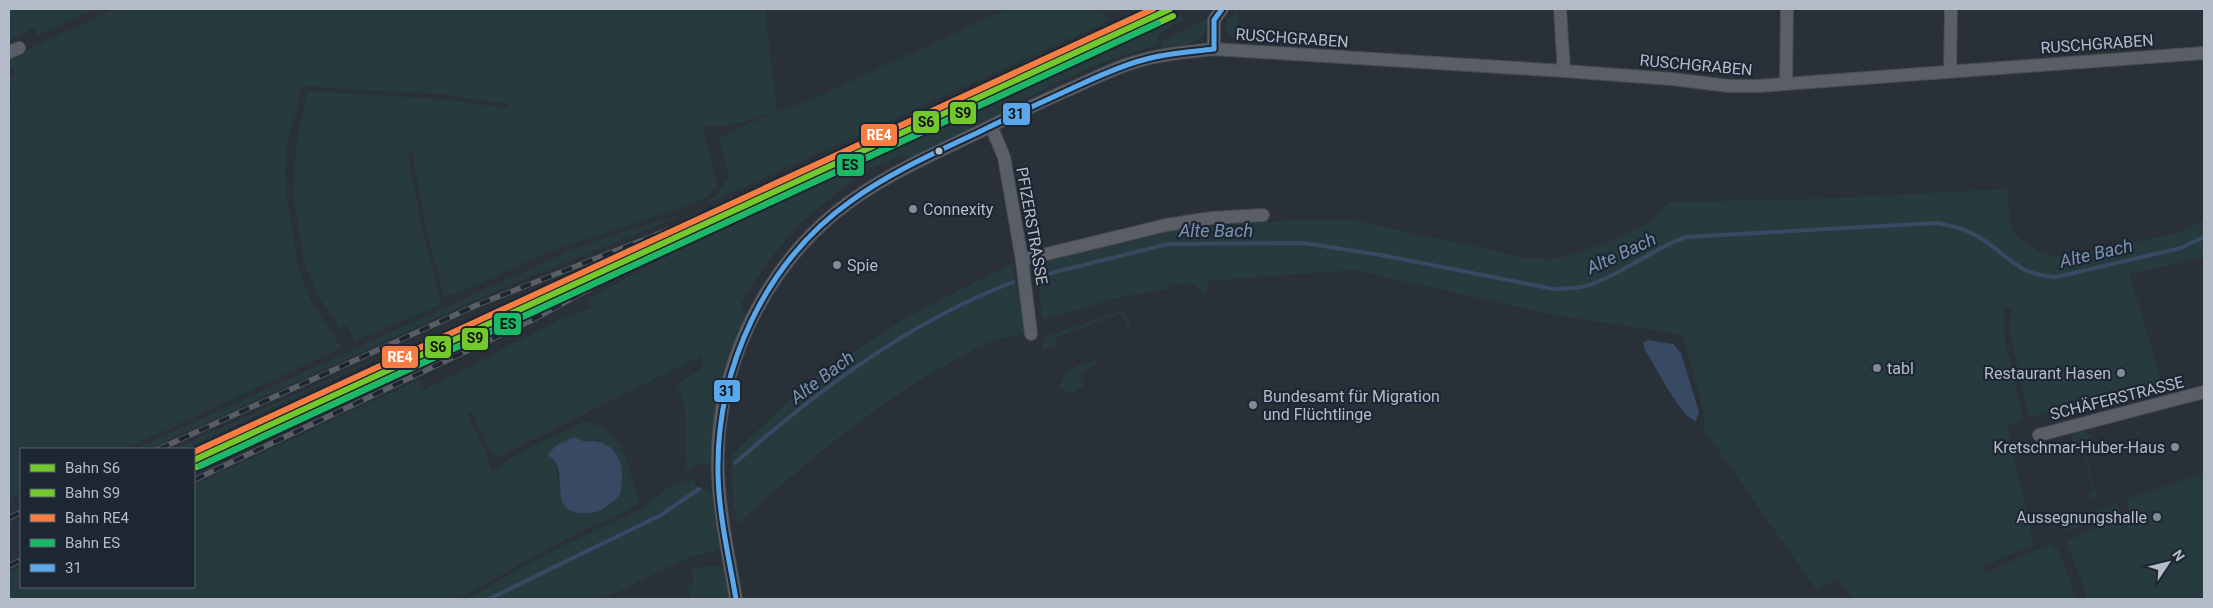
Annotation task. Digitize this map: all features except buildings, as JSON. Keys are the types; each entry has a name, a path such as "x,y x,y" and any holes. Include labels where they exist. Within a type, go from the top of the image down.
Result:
{"street":[{"path":"1214,49 1214,19 1222,9"},
{"path":"1560,9 1564,71"},
{"path":"1786,84 1787,9"},
{"path":"1950,71 1951,9"},
{"name":"RUSCHGRABEN","path":"736,599 721,507 718,474 723,406 739,346 755,314 778,276 808,239 834,214 900,171 1018,111 1119,67 1157,57 1214,49 1564,71 1672,79 1729,86 1786,84 2204,53"},
{"name":"PFIZERSTRASSE","path":"991,126 1004,157 1022,260 1031,334"},
{"path":"1022,260 1166,225 1212,218 1262,215"},
{"name":"SCHÄFERSTRASSE","path":"2038,435 2204,392"}],"green space":[{"path":"9,9 95,9 36,36 35,27 9,40"},
{"path":"115,9 765,9 777,112 822,95 1007,9 1101,9 1108,21 701,207 717,194 729,176 718,138 772,114 730,125 702,125 717,185 706,198 548,252 455,295 452,294 444,297 426,228 412,152 407,152 423,230 442,304 355,341 346,325 340,329 320,299 304,263 293,195 296,144 307,95 310,91 437,99 509,108 509,104 439,94 301,86 297,111 288,139 285,169 287,195 298,267 310,299 341,348 127,448 20,448 20,494 9,499 9,100 13,98 9,89 9,76 13,79 14,69 10,67 9,58"},
{"path":"1237,11 1240,41 1230,37 1225,29 1227,19"},
{"path":"1180,14 1183,20 1161,32 1153,47 1133,52 1077,74 1004,109 1004,113 910,159 904,156 871,168 850,182 798,225 767,263 741,303 746,316 725,367 714,418 710,463 698,464 690,470 686,467 685,411 678,384 703,368 702,356 497,457 492,455 472,412 467,414 487,455 491,470 498,469 525,450 587,421 602,428 620,444 629,465 640,502 621,514 579,532 457,599 9,599 9,572 20,566 20,588 195,588 195,485 420,379 424,390 559,320 592,308 587,299 777,197 1055,72 1150,24 1159,24","holes":["594,439 605,444 613,452 623,474 560,493 556,462 548,454"]},
{"path":"1208,19 1203,35 1198,39 1185,44 1162,48 1162,39 1167,42 1169,37"},
{"path":"2007,189 2010,220 2016,234 2033,248 2060,257 2174,234 2204,220 2204,258 2129,274 2163,385 2029,417 2009,330 2012,306 2003,308 2005,340 2023,419 2007,427 2034,545 1982,566 1984,573 2050,544 2058,549 2077,599 1852,599 1837,578 1817,591 1703,428 1705,417 1683,335 1554,315 1355,270 1208,281 1206,294 1200,292 1192,283 1169,285 1167,289 1121,297 1042,320 1037,263 1163,230 1291,220 1352,220 1527,258 1555,259 1586,251 1646,225 1669,202 1815,199"},
{"path":"688,213 508,286 151,448 137,448 567,252 616,234"},
{"path":"1012,263 1016,283 1020,291 1026,335 1004,338 974,349 890,400 837,439 737,524 733,500 731,455 813,379 906,318"},
{"path":"573,292 195,474 195,468"},
{"path":"1124,310 1132,330 1129,330 1122,313 1056,337 1058,345 1043,350 1043,338"},
{"path":"448,326 187,448 175,448"},
{"path":"1103,358 1078,376 1084,385 1069,395 1068,392 1059,388 1062,380 1070,370 1081,364"},
{"path":"2078,431 2086,432 2091,439 2083,441 2095,493 2104,491 2088,499 2084,496 2093,493 2081,442 2072,444 2072,437"},
{"path":"2204,473 2204,599 2088,599 2066,541 2130,513 2126,499"},
{"path":"694,480 697,487 708,490 713,496 721,550 689,557 603,599 467,599 544,555 641,509 670,486"},
{"path":"2117,504 2120,512 2068,531 2064,527 2069,520"},
{"path":"722,566 724,568 729,599 691,599 688,586 693,585 692,569"}],"water":[{"path":"1648,340 1673,344 1681,353 1699,412 1696,421 1675,401 1661,378 1645,350 1643,343"},
{"path":"574,437 585,442 599,442 606,445 616,454 622,468 620,495 606,506 592,513 571,511 565,507 560,493 558,470 555,462 548,454 557,445"}],"waterway":[{"name":"Alte Bach","path":"1035,277 1168,244 1303,243 1381,255 1554,289 1572,288 1602,280 1661,248 1686,237 1936,223 1957,227 1972,233 2031,273 2056,277 2181,248 2204,237"},
{"name":"Alte Bach","path":"735,463 832,384 866,360 937,317 1013,282"},
{"name":"Alte Bach","path":"489,599 661,515 699,489"}],"railway":[{"path":"195,480 532,320 718,219"},
{"path":"161,448 477,305 694,220"},
{"path":"9,518 20,512"},
{"path":"9,566 20,560"}],"rail line":[{"name":"RE4","path":"195,452 1153,9"},
{"name":"S6","path":"195,460 1170,9"},
{"name":"S9","path":"197,467 1173,16"},
{"name":"ES","path":"200,466 1158,23"}],"transit line":[{"name":"31","path":"1214,49 1214,20 1222,9"},
{"name":"31","path":"736,599 720,505 718,474 720,434 726,395 737,357 751,321 771,286 794,254 821,226 851,201 882,181 931,155 1029,108 1134,62 1178,53 1214,49"}],"place":[{"name":"Connexity","path":"913,209"},
{"name":"Spie","path":"837,265"},
{"name":"tabl","path":"1877,368"},
{"name":"Restaurant Hasen","path":"2121,373"},
{"name":"Bundesamt für Migration und Flüchtlinge","path":"1253,405"},
{"name":"Kretschmar-Huber-Haus","path":"2175,447"},
{"name":"Aussegnungshalle","path":"2157,517"}]}
